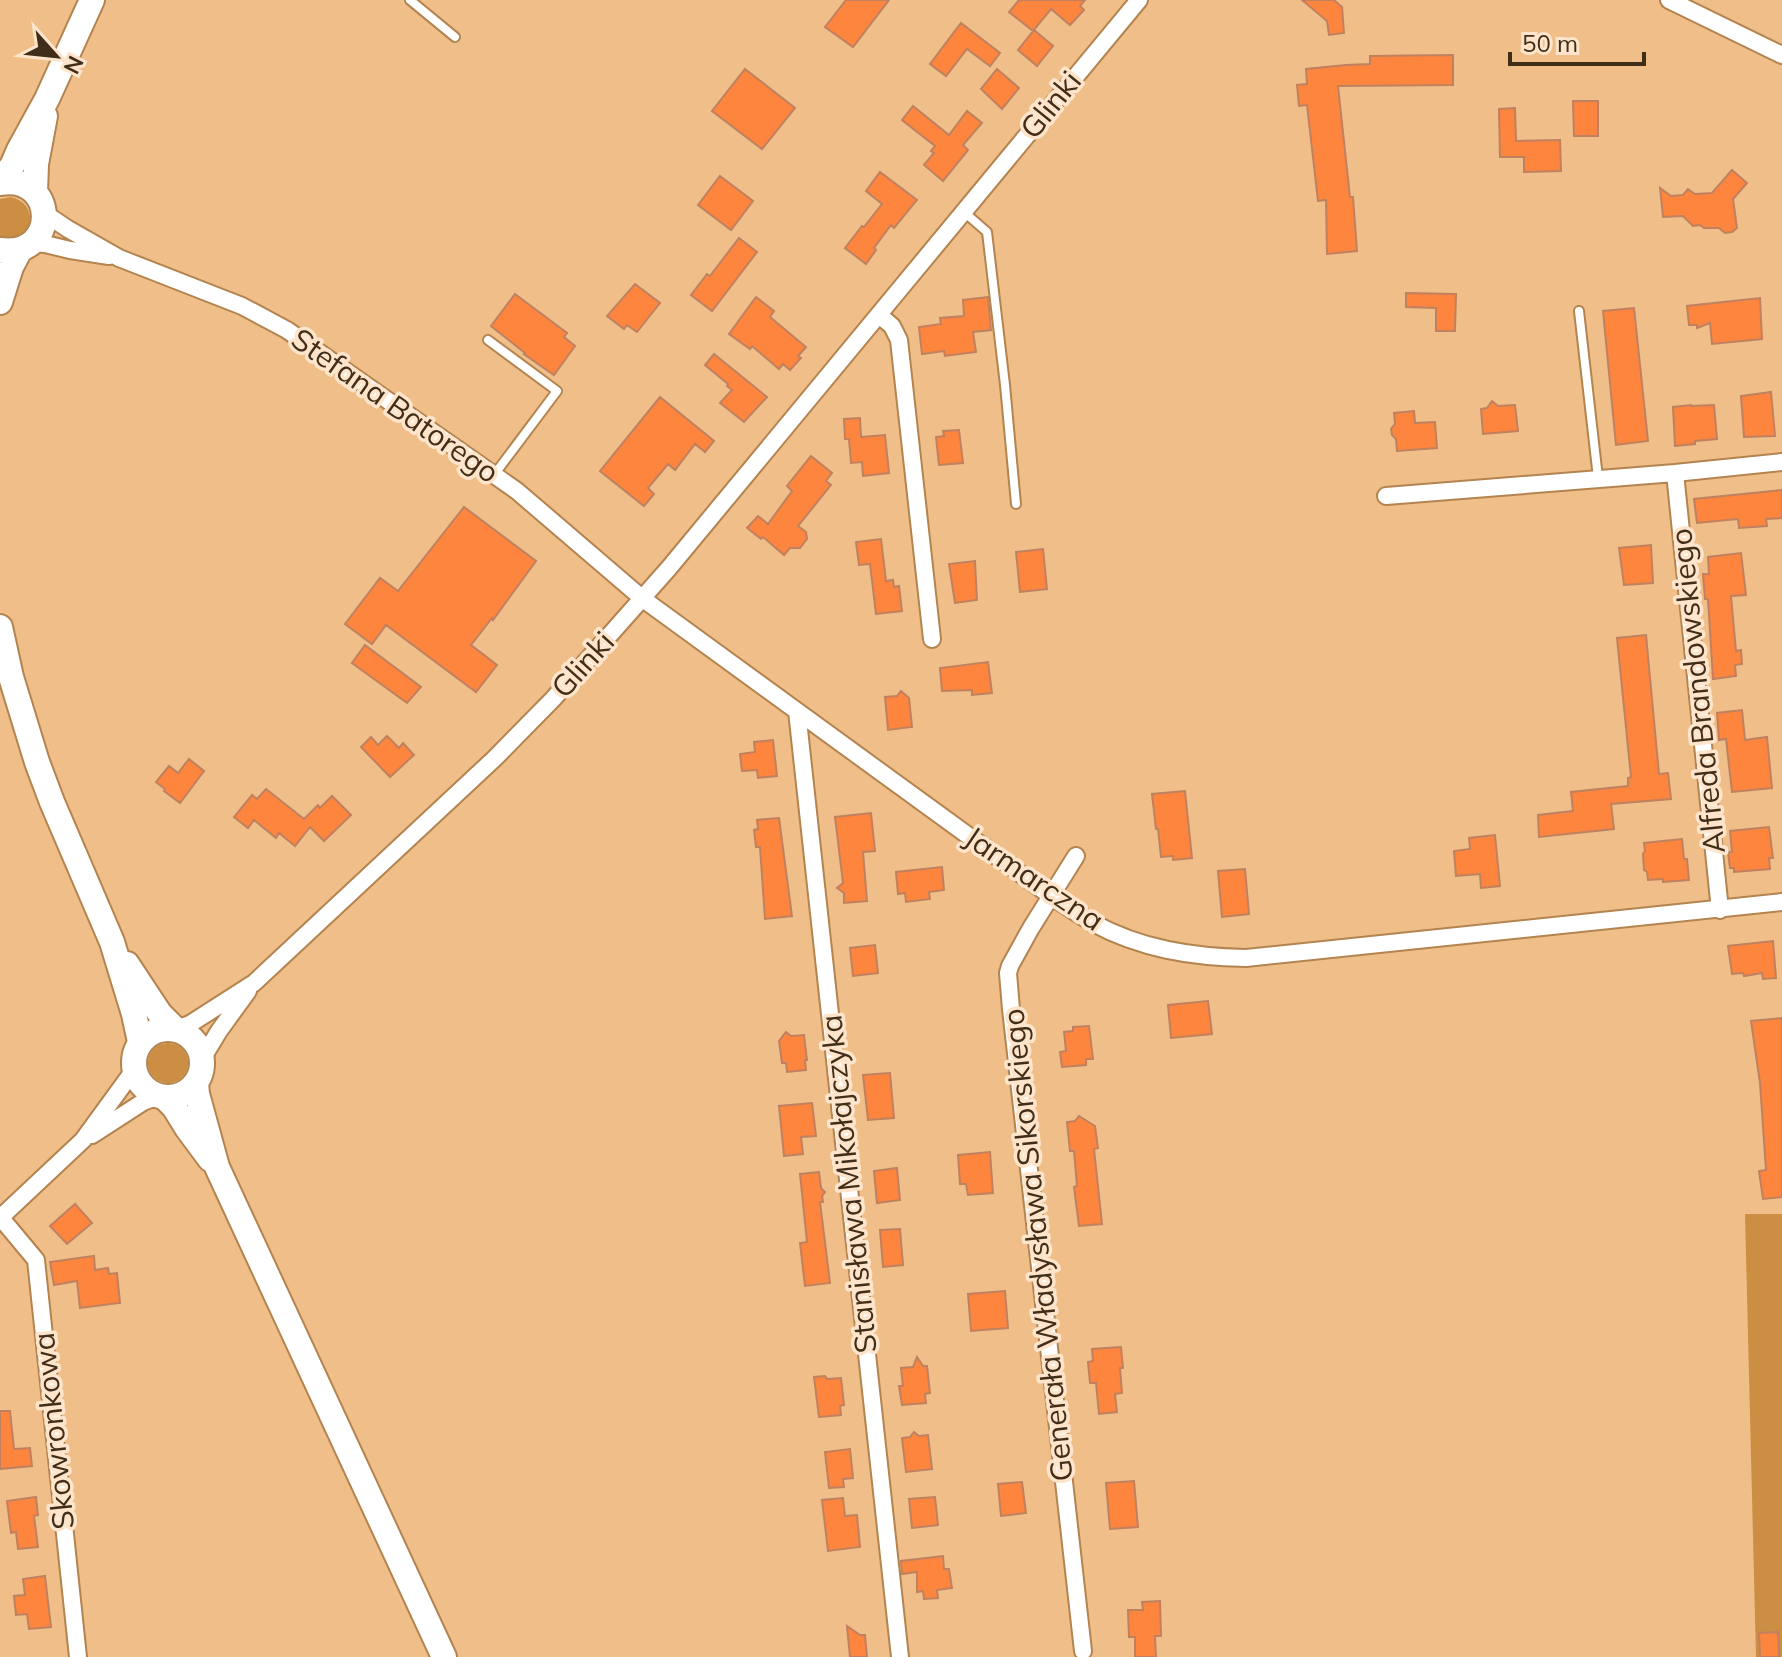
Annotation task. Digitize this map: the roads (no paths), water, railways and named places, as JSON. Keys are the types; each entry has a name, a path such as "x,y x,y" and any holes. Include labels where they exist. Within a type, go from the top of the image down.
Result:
{"main road":[{"path":"0,182 7,175 47,99 92,0"},
{"path":"0,302 17,248 39,235 44,224 36,164 47,99"},
{"path":"0,182 27,186 40,203"},
{"path":"0,627 11,677 37,762 112,942 134,1014 140,1042 134,1070 150,1093 162,1097 174,1107 217,1167"},
{"path":"112,942 160,1014 175,1029"},
{"path":"140,1042 156,1031 175,1029 194,1040 200,1049 197,1094 217,1167 444,1657"},
{"path":"162,1097 182,1094 199,1071"}],"street":[{"name":"Glinki","path":"175,1029 190,1024 254,983 494,759 553,699 643,599 1139,0"},
{"path":"1669,0 1782,55"},
{"name":"Stefana Batorego","path":"40,203 68,229 119,258 242,306 287,330 517,491 643,599"},
{"name":"Stefana Batorego","path":"17,248 45,244 119,258"},
{"path":"879,315 892,326 899,340 932,639"},
{"path":"1386,496 1782,462"},
{"name":"Alfreda Brandowskiego","path":"1675,473 1720,910"},
{"name":"Jarmarczna","path":"643,599 1051,896 1094,923 1157,949 1212,957 1246,958 1782,902"},
{"name":"Stanisława Mikołajczyka","path":"797,711 900,1657"},
{"name":"Generała Władysława Sikorskiego","path":"1076,856 1008,973 1083,1651"},
{"name":"Glinki","path":"199,1071 219,1031 254,983"},
{"path":"0,1218 83,1140 134,1070"},
{"path":"83,1140 143,1102 162,1097"},
{"name":"Skowronkowa","path":"0,1218 36,1260 78,1657"}],"lane":[{"path":"410,0 455,37"},
{"path":"964,212 987,232 1016,504"},
{"path":"1579,311 1598,479"},
{"path":"488,340 557,391 494,475"}]}
